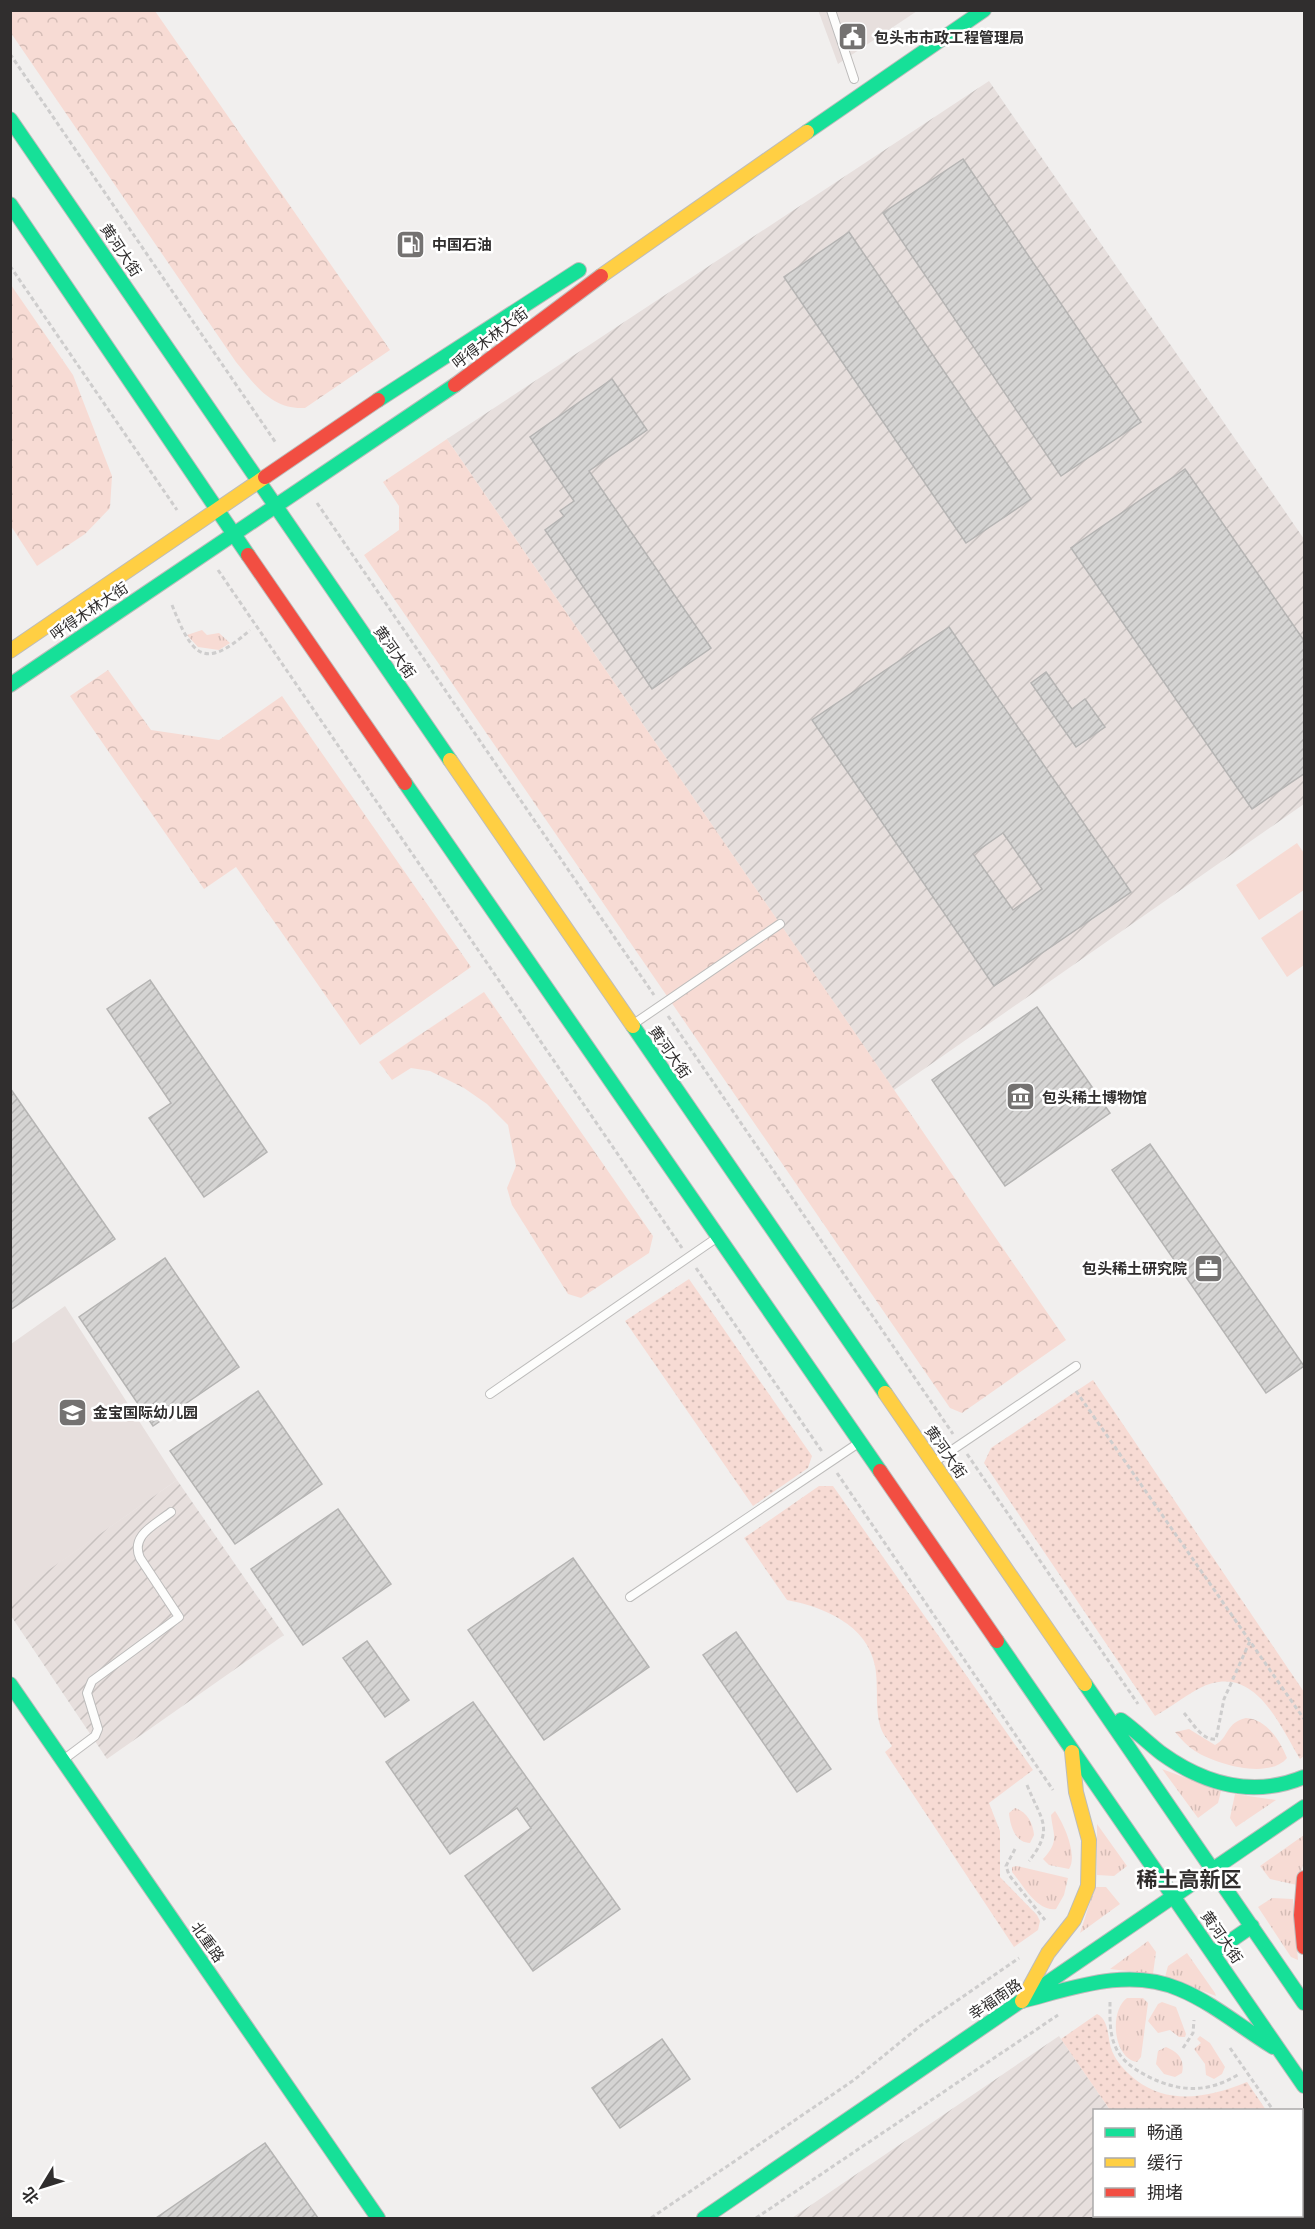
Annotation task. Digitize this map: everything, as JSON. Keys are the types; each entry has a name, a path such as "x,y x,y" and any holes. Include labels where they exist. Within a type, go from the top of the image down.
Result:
{"main road":[{"name":"呼得木林大街","path":"10,685 477,370 579,291 984,10"},
{"name":"黄河大街","path":"10,119 1305,2003"},
{"name":"黄河大街","path":"10,204 234,535 1305,2086"},
{"name":"呼得木林大街","path":"10,651 416,374 595,260"},
{"name":"北重路","path":"10,1684 378,2218"},
{"path":"1100,1706 1132,1727 1165,1756 1202,1777 1223,1785 1264,1788 1290,1784 1305,1777"},
{"path":"1022,2001 1048,1953 1074,1920 1088,1886 1089,1840 1076,1792 1071,1748"},
{"name":"幸福南路","path":"704,2218 1305,1807"},
{"path":"1305,1878 1301,1915 1305,1947"},
{"path":"1213,1953 1252,1926"},
{"path":"1022,2001 1116,1980 1135,1978 1157,1982 1180,1989 1280,2050"}],"lane":[{"path":"831,10 854,79"},
{"path":"632,1025 780,924"},
{"path":"489,1394 718,1237"},
{"path":"933,1463 1076,1366"},
{"path":"630,1597 860,1442"},
{"path":"63,1760 94,1736 98,1729 87,1693 92,1680 179,1617 140,1558 137,1548 140,1536 171,1512"}],"path":[{"path":"10,54 288,460"},
{"path":"306,486 1139,1705"},
{"path":"172,605 188,643 203,653 224,652 250,630"},
{"path":"1077,1391 1305,1719"},
{"path":"1184,1713 1202,1734 1210,1739 1216,1739 1224,1699 1250,1641"},
{"path":"1027,1785 1045,1833 1041,1846 1029,1861"},
{"path":"1015,1849 1006,1866 1009,1875 1049,1924"},
{"path":"1110,1997 1113,2042 1123,2059 1139,2072 1162,2084 1185,2090 1214,2086 1239,2074"},
{"path":"756,2218 1066,2010"},
{"path":"1183,2048 1193,2033 1194,2017"},
{"path":"1225,2039 1272,2109"}],"shaded area":[{"name":"包头市市政工程管理局","path":"818,10 917,11 838,64"},
{"path":"989,81 1304,539 1304,804 894,1090 447,439"},
{"name":"金宝国际幼儿园","path":"65,1306 177,1480 11,1597 11,1344"},
{"path":"177,1480 284,1635 107,1759 11,1616 10,1597"},
{"path":"1059,2036 1109,2109 1093,2109 1093,2217 1184,2218 792,2218"}],"green space":[{"path":"10,11 155,11 390,350 305,408 283,405 257,387 236,362 11,33"},
{"path":"11,285 73,375 112,476 110,508 85,534 37,566 11,526"},
{"path":"447,439 1066,1340 962,1413 950,1408 364,555 399,530 399,506 383,482"},
{"path":"202,630 207,635 219,633 230,643 219,650 198,647 187,635"},
{"path":"108,670 151,730 219,740 282,696 471,967 360,1045 236,867 204,889 70,696"},
{"path":"1297,843 1304,853 1304,890 1259,920 1236,885"},
{"path":"1304,909 1304,965 1287,977 1261,938"},
{"path":"484,992 653,1236 649,1253 581,1298 568,1294 512,1205 507,1188 516,1166 508,1125 487,1104 464,1088 430,1071 411,1068 392,1080 379,1062"},
{"path":"689,1279 812,1456 808,1468 753,1506 625,1321"},
{"path":"1093,1380 1304,1692 1304,1756 1300,1759 1283,1728 1261,1699 1249,1689 1234,1682 1217,1682 1198,1689 1155,1716 984,1463 991,1448"},
{"path":"819,1486 833,1486 1033,1770 989,1803 1000,1831 1000,1877 1037,1915 1040,1921 1038,1930 1014,1947 885,1752 892,1746 880,1724 875,1666 863,1639 842,1620 829,1613 787,1600 744,1538"},
{"path":"1246,1718 1266,1726 1280,1744 1287,1758 1279,1765 1255,1769 1215,1761 1195,1751 1175,1732 1189,1729 1215,1745 1223,1739 1234,1723"},
{"path":"1162,1769 1221,1791 1218,1803 1198,1818"},
{"path":"1235,1794 1276,1800 1236,1827 1230,1818"},
{"path":"1015,1808 1023,1812 1031,1822 1034,1835 1030,1843 1017,1837 1012,1828 1009,1813"},
{"path":"1055,1811 1066,1831 1071,1848 1069,1869 1049,1865 1043,1859 1054,1842 1051,1815"},
{"path":"1097,1824 1127,1866 1114,1876 1097,1875"},
{"path":"1304,1835 1304,1862 1297,1885 1270,1879 1260,1866"},
{"path":"1017,1866 1068,1878 1064,1895 1056,1909 1049,1909 1031,1897 1012,1872 1012,1867"},
{"path":"1095,1887 1106,1887 1120,1904 1080,1933"},
{"path":"1272,1898 1293,1899 1298,1960 1291,1957 1258,1907"},
{"path":"1148,1941 1156,1952 1153,1974 1110,1969"},
{"path":"1187,1953 1216,1996 1165,1977 1168,1966"},
{"path":"1127,1998 1143,1998 1148,2003 1141,2057 1137,2062 1129,2059 1123,2052 1116,2033 1118,2013 1121,2004"},
{"path":"1162,2002 1176,2007 1186,2034 1185,2037 1179,2037 1170,2030 1158,2033 1148,2021 1158,2004"},
{"path":"1097,2014 1104,2021 1110,2046 1119,2063 1132,2077 1149,2088 1176,2096 1190,2096 1219,2092 1247,2082 1265,2109 1109,2109 1061,2039"},
{"path":"1200,2036 1210,2043 1225,2067 1222,2074 1214,2079 1206,2075 1205,2064 1194,2049 1201,2043 1197,2039"},
{"path":"1166,2047 1174,2051 1181,2060 1182,2073 1175,2077 1164,2074 1156,2064 1158,2051"},
{"path":"1303,2166 1304,2218 1184,2218 1303,2217"}],"building":[{"path":"963,159 1141,422 1061,476 883,213"},
{"path":"849,232 1031,499 966,543 784,277"},
{"path":"612,379 647,430 589,471 711,648 652,689 545,530 564,516 560,511 574,501 530,437"},
{"path":"1185,469 1305,642 1305,773 1252,809 1071,548"},
{"path":"949,627 1131,892 994,986 812,720","holes":["1003,833 1042,889 1013,910 973,854"]},
{"path":"1046,672 1072,709 1085,699 1105,727 1076,747 1031,683"},
{"path":"150,980 267,1152 204,1197 149,1118 171,1103 107,1009"},
{"name":"包头稀土博物馆","path":"1037,1007 1110,1113 1005,1186 932,1080"},
{"path":"10,1088 115,1239 10,1310"},
{"name":"包头稀土研究院","path":"1150,1144 1304,1366 1266,1393 1112,1170"},
{"path":"165,1258 239,1367 153,1426 79,1317"},
{"path":"258,1391 322,1484 235,1544 170,1451"},
{"path":"338,1509 391,1584 303,1645 251,1569"},
{"path":"573,1558 649,1667 544,1740 468,1630"},
{"path":"736,1632 831,1769 797,1792 703,1655"},
{"path":"367,1641 409,1700 385,1717 343,1658"},
{"path":"473,1702 620,1909 533,1971 465,1876 531,1828 517,1808 450,1854 386,1762"},
{"path":"662,2039 690,2079 620,2128 592,2088"},
{"path":"265,2143 318,2218 156,2218"}],"traffic: fast":[{"path":"807,132 984,10"},
{"path":"10,119 450,760"},
{"path":"10,204 248,555"},
{"path":"378,400 579,270"},
{"path":"10,685 455,385"},
{"path":"405,783 880,1471"},
{"path":"633,1026 885,1393"},
{"path":"997,1641 1304,2086"},
{"path":"10,1684 378,2218"},
{"path":"1085,1684 1304,2003"},
{"path":"1121,1720 1177,1764 1212,1780 1248,1787 1285,1783 1304,1777"},
{"path":"704,2218 1304,1807"},
{"path":"1213,1953 1252,1926"},
{"path":"1022,2001 1100,1982 1140,1980 1160,1983 1204,2001 1273,2047"}],"traffic: slow":[{"path":"601,276 807,132"},
{"path":"10,651 265,477"},
{"path":"450,760 633,1026"},
{"path":"885,1393 1085,1684"},
{"path":"1022,2001 1048,1953 1074,1920 1088,1886 1089,1840 1076,1792 1072,1752"}],"traffic: jam":[{"path":"455,385 601,276"},
{"path":"265,477 378,400"},
{"path":"248,555 405,783"},
{"path":"880,1471 997,1641"},
{"path":"1304,1878 1301,1915 1304,1947"}],"place":[{"name":"包头市市政工程管理局","path":"853,37"},
{"name":"中国石油","path":"411,244"},
{"name":"包头稀土博物馆","path":"1021,1097"},
{"name":"包头稀土研究院","path":"1208,1268"},
{"name":"金宝国际幼儿园","path":"72,1412"}],"district":[{"name":"稀土高新区","path":"1189,1879"}]}
